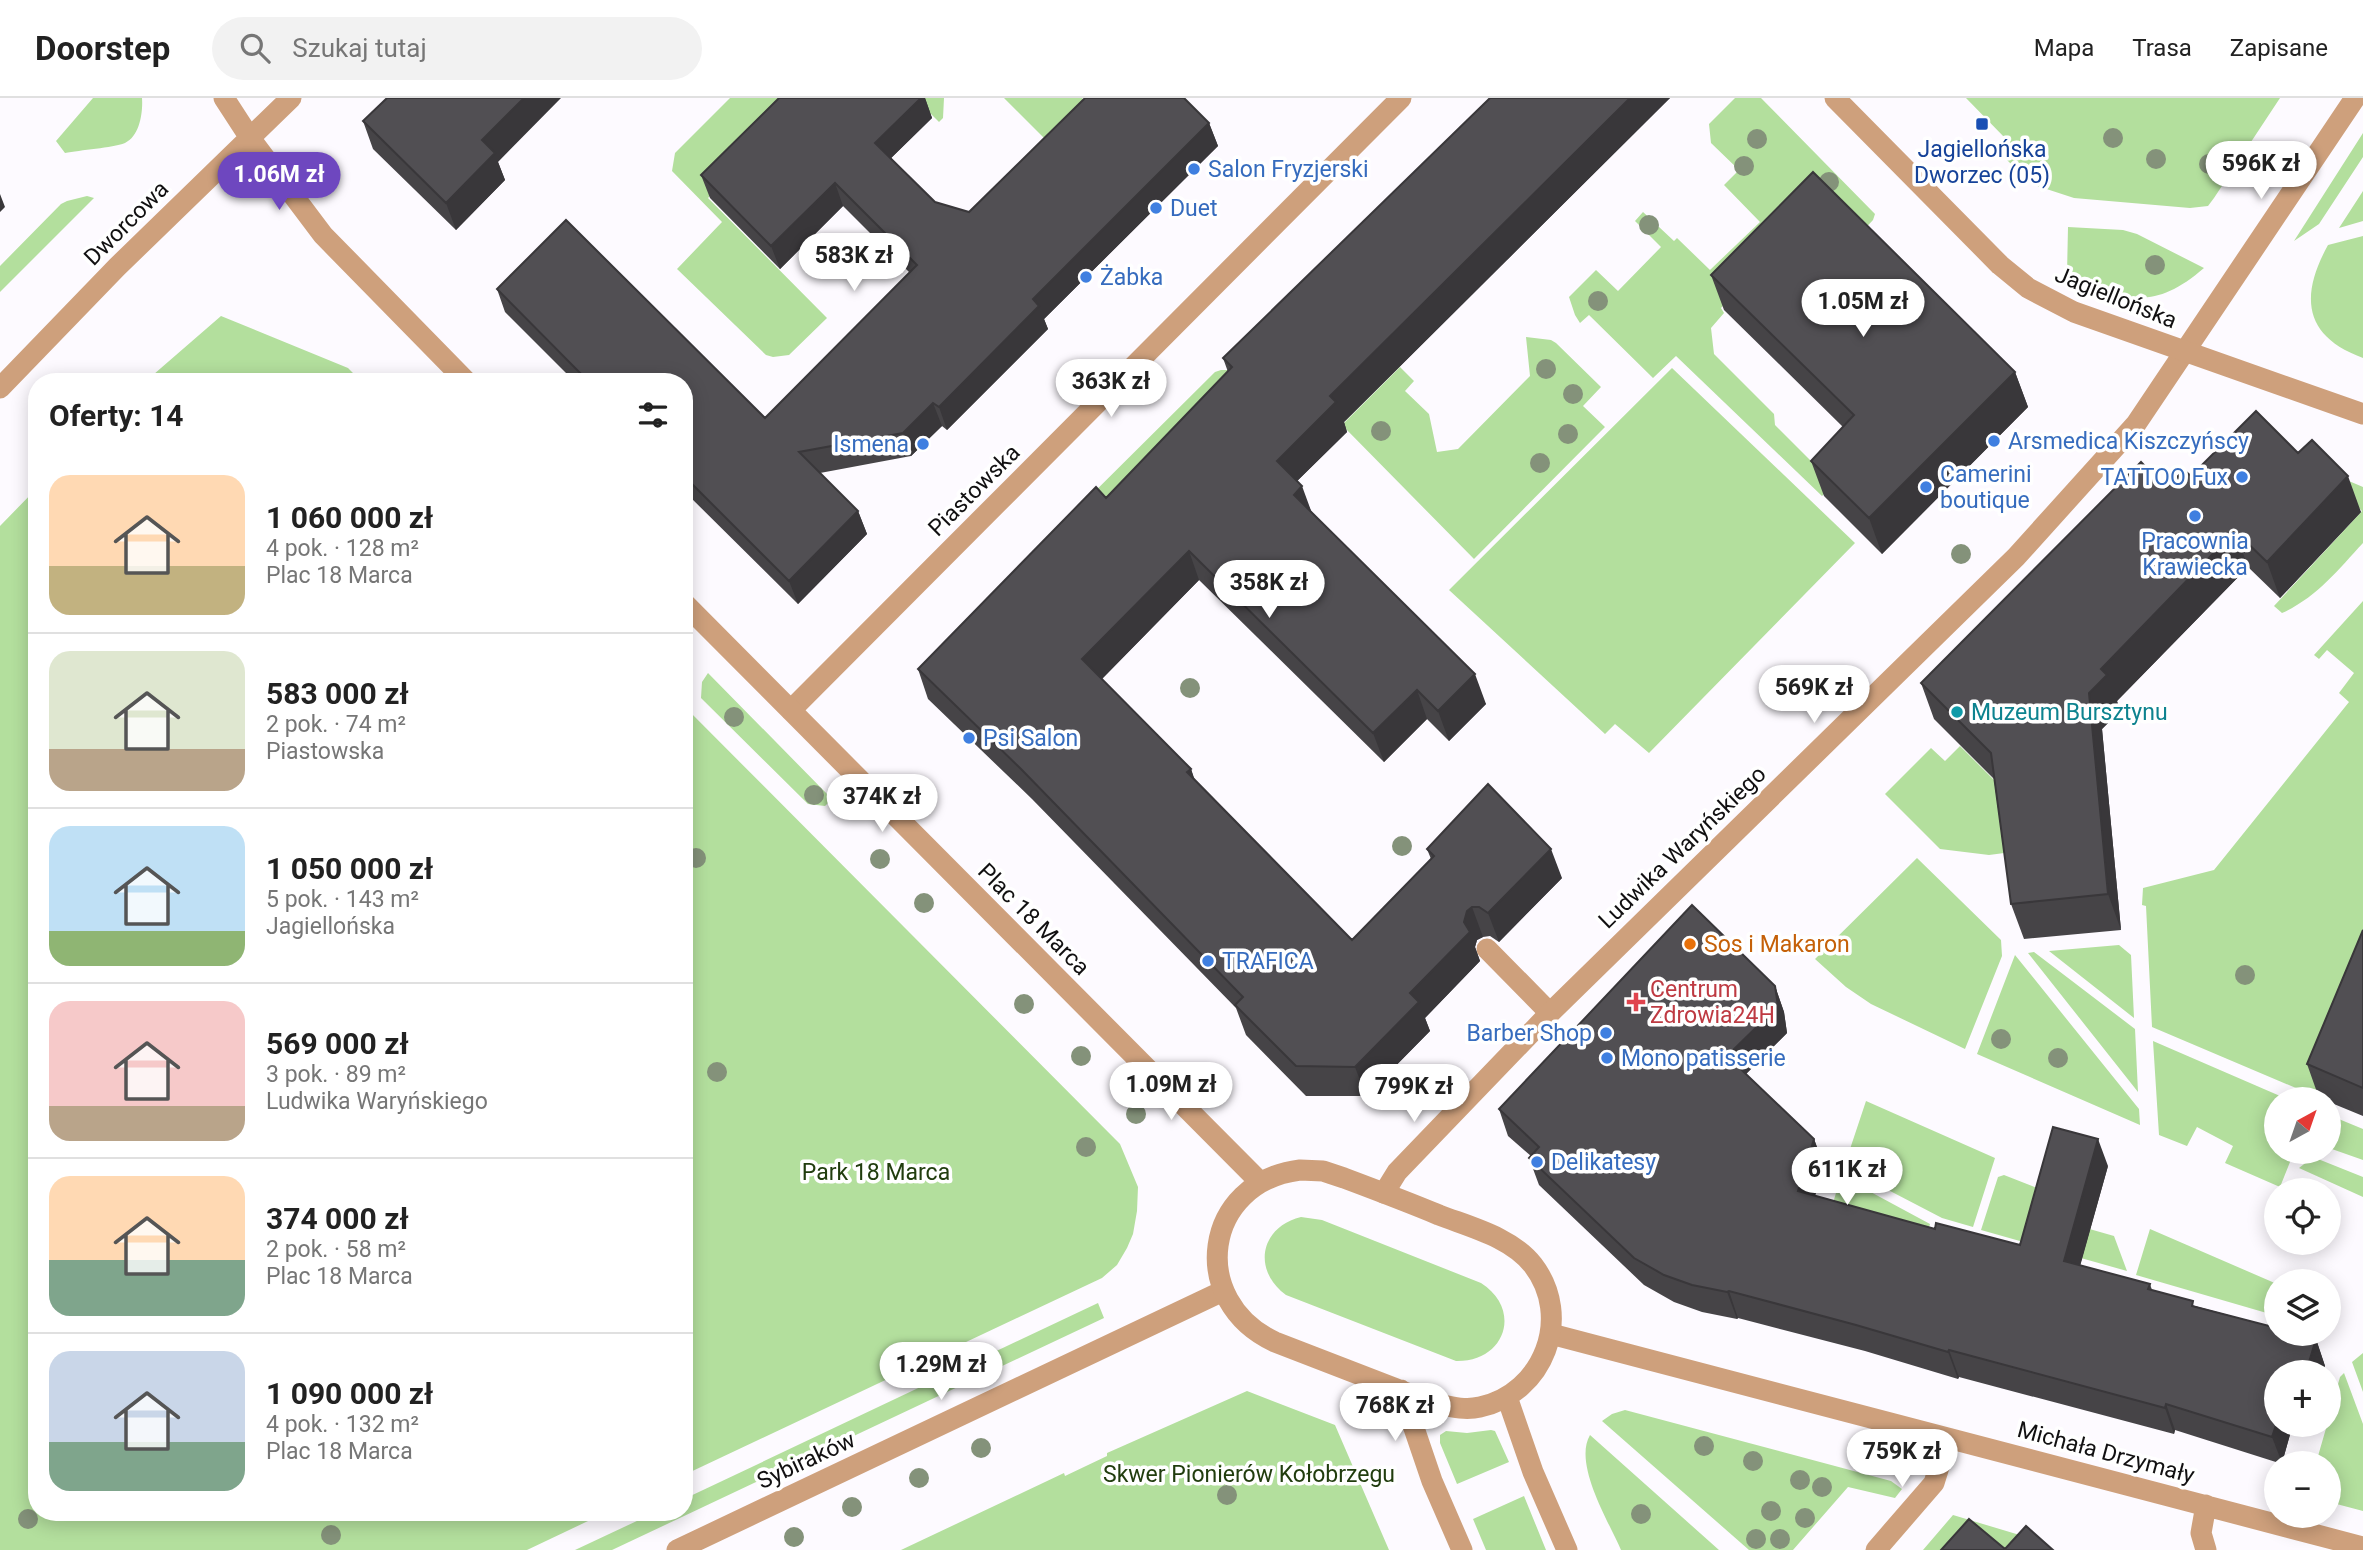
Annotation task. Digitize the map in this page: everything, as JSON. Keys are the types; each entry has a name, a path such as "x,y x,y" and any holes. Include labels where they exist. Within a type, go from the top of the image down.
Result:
{"street":[{"path":"224,98 250,138 324,235 458,373"},
{"name":"Dworcowa","path":"0,388 127,258 291,98"},
{"name":"Piastowska","path":"791,710 1401,98"},
{"name":"Jagiellońska","path":"1835,98 2000,265 2028,288 2074,312 2363,414"},
{"name":"Ludwika Waryńskiego","path":"1384,1193 1396,1172 1550,1013 2015,557 2136,424 2242,270 2355,98"},
{"name":"Plac 18 Marca","path":"693,612 1260,1182"},
{"path":"1487,949 1550,1013"},
{"path":"1323,1171 1384,1193 1484,1232 1512,1246 1532,1264 1545,1286 1551,1308 1551,1334 1545,1356 1536,1371 1507,1397 1479,1408 1455,1408 1433,1403 1262,1336 1241,1320 1223,1291 1217,1265 1218,1244 1224,1223 1237,1201 1260,1182 1282,1172 1323,1171"},
{"name":"Sybiraków","path":"677,1550 1223,1291"},
{"name":"Michała Drzymały","path":"1551,1334 2363,1546"},
{"path":"1401,1390 1409,1421 1462,1550"},
{"path":"1507,1397 1533,1472 1567,1550"},
{"path":"1876,1550 1934,1483 1948,1438"},
{"path":"2206,1505 2201,1533 2206,1550"}],"green space":[{"path":"93,98 142,98 141,117 134,135 125,143 65,153 56,141"},
{"path":"730,98 808,98 708,198 827,318 789,355 766,355 677,269 722,222 672,171 675,153"},
{"path":"915,98 944,98 943,118 939,122"},
{"path":"1004,98 1082,98 1092,108 1054,148"},
{"path":"1735,98 1761,98 1875,214 1859,235 1825,202 1721,308 1724,313 1711,328 1714,354 1774,414 1775,425 1834,484 1822,496 1676,356 1653,378 1589,315 1580,323 1569,297 1596,270 1618,291 1661,247 1635,221 1643,212 1674,241 1677,238 1710,270 1760,222 1724,185 1739,170 1711,143 1709,124"},
{"path":"1966,98 2280,98 2208,206 2190,208 2074,198 2031,184 1995,148 2004,137"},
{"path":"2363,133 2363,157 2319,224 2294,241"},
{"path":"2363,191 2363,221 2339,228"},
{"path":"87,196 94,198 0,292 0,266 61,204"},
{"path":"2068,227 2123,230 2137,234 2204,268 2169,292 2137,298 2121,295 2067,274"},
{"path":"2363,236 2363,358 2343,349 2328,338 2318,326 2312,312 2311,297 2313,281 2328,245"},
{"path":"221,316 348,368 353,373 155,373"},
{"path":"1526,337 1556,343 1601,387 1583,406 1605,427 1474,559 1342,425 1400,367 1414,381 1405,391 1429,414 1437,452 1458,449 1530,376"},
{"path":"1672,368 1855,543 1649,753 1615,724 1605,734 1449,590"},
{"path":"1228,370 1239,381 1116,526 1051,535 1215,372"},
{"path":"2269,447 2363,487 2363,543 2316,591 2282,613 2274,606 2362,511 2325,474"},
{"path":"28,497 28,1521 588,1521 527,1550 0,1550 0,526"},
{"path":"2363,601 2363,989 2321,1087 2293,1087 2152,1027 2146,906 2142,905 2143,888 2214,870 2349,702 2339,693 2354,673 2327,650 2319,659 2314,655"},
{"path":"708,673 832,799 825,806 808,804 701,698 702,682"},
{"name":"Park 18 Marca","path":"693,715 1120,1144 1138,1187 1137,1211 1133,1234 1127,1248 1117,1265 1102,1278 693,1471"},
{"path":"1960,746 2003,789 2012,852 1989,855 1940,849 1885,794 1931,748 1945,761"},
{"path":"1917,858 2001,940 2002,956 1965,1049 1871,1004 1846,987 1815,959"},
{"path":"2119,945 2131,955 2134,1018 2049,951"},
{"path":"2034,952 2135,1029 2138,1092 2028,953"},
{"path":"2015,955 2139,1109 2140,1125 1977,1054"},
{"path":"2153,1041 2264,1089 2264,1164 2289,1164 2284,1178 2264,1180 2225,1163 2233,1146 2197,1127 2187,1146 2159,1135"},
{"path":"1866,1101 1995,1158 1973,1227 1942,1218 1844,1167"},
{"path":"2342,1120 2363,1129 2363,1160 2342,1153"},
{"path":"2304,1164 2330,1164 2363,1177 2363,1197 2341,1187 2341,1178 2321,1178 2299,1168"},
{"path":"2004,1175 2050,1193 2044,1216 2114,1236 2127,1271 1981,1230 1998,1177"},
{"path":"1841,1176 1930,1224 1924,1245 1828,1220"},
{"path":"1301,1217 1322,1220 1481,1283 1494,1294 1502,1307 1503,1332 1497,1344 1473,1359 1456,1361 1286,1295 1268,1274 1265,1250 1269,1239 1277,1230 1287,1222"},
{"path":"2150,1229 2264,1278 2264,1312 2136,1275"},
{"path":"1098,1303 1104,1318 693,1512 693,1495"},
{"path":"2363,1353 2363,1392 2352,1362"},
{"path":"2344,1373 2363,1424 2363,1511 2341,1505 2341,1451 2319,1451 2324,1437 2341,1437 2341,1376"},
{"name":"Skwer Pionierów Kołobrzegu","path":"1247,1391 1335,1425 1389,1550 901,1550 1064,1473 1065,1476 1107,1456 1107,1453"},
{"path":"1625,1410 1891,1481 1902,1489 1895,1498 1848,1487 1793,1550 1749,1550 1602,1421"},
{"path":"1446,1431 1467,1433 1495,1431 1509,1462 1457,1484 1440,1443 1440,1435"},
{"path":"1590,1435 1719,1550 1621,1550 1589,1477 1586,1447"},
{"path":"1524,1496 1546,1550 1486,1550 1473,1519"},
{"path":"1953,1515 2023,1536 2011,1550 1923,1550"},
{"path":"637,1521 674,1521 612,1550 575,1550"}],"building":[{"path":"387,98 524,98 482,140 495,153 446,203 363,121"},
{"path":"779,98 921,98 875,143 935,202 969,212 1085,98 1184,98 1209,123 1033,299 1039,306 939,407 933,403 903,433 799,452 858,511 789,581 693,485 693,373 580,373 497,289 566,220 765,418 917,265 835,183 771,246 701,175"},
{"path":"1490,98 1630,98 1330,396 1336,402 1277,461 1302,486 1294,495 1475,674 1438,711 1417,690 1373,733 1189,551 1082,659 1191,769 1187,772 1352,940 1434,856 1427,849 1488,784 1551,849 1488,913 1479,907 1472,907 1467,911 1464,922 1470,932 1410,993 1419,1002 1355,1067 1296,1066 1235,1005 1243,997 1021,769 918,669 1096,487 1106,498 1232,367 1223,358"},
{"path":"1813,172 2015,372 1869,518 1811,461 1854,415 1711,275"},
{"path":"2256,411 2298,453 2312,440 2348,476 2267,562 2235,531 2101,669 2107,675 2089,693 2108,894 2011,904 1991,753 1921,683 2141,462 2166,488 2184,470 2191,476"},
{"path":"1692,905 1775,986 1778,1006 1727,1056 1814,1139 1798,1191 1935,1229 1936,1223 2020,1245 2053,1127 2098,1139 2064,1261 2150,1284 2148,1289 2193,1301 2192,1306 2264,1325 2264,1346 2314,1346 2310,1360 2264,1360 2264,1435 2166,1404 2165,1408 1949,1350 1948,1352 1729,1291 1692,1285 1664,1275 1634,1258 1529,1158 1539,1147 1499,1109"},
{"path":"2363,930 2363,1088 2307,1064"},
{"path":"1969,1519 2005,1549 2026,1526 2053,1550 1941,1550"}],"place":[{"name":"Jagiellońska Dworzec (05)","path":"1982,124"},
{"name":"Salon Fryzjerski","path":"1194,169"},
{"name":"Duet","path":"1156,208"},
{"name":"Żabka","path":"1086,277"},
{"name":"Arsmedica Kiszczyńscy","path":"1994,441"},
{"name":"Ismena","path":"923,444"},
{"name":"TATTOO Fux","path":"2242,477"},
{"name":"Camerini boutique","path":"1926,487"},
{"name":"Pracownia Krawiecka","path":"2195,516"},
{"name":"Muzeum Bursztynu","path":"1957,712"},
{"name":"Psi Salon","path":"969,738"},
{"name":"Sos i Makaron","path":"1690,944"},
{"name":"TRAFICA","path":"1208,961"},
{"name":"Centrum Zdrowia24H","path":"1636,1002"},
{"name":"Barber Shop","path":"1606,1033"},
{"name":"Mono patisserie","path":"1607,1058"},
{"name":"Delikatesy","path":"1537,1162"}]}
